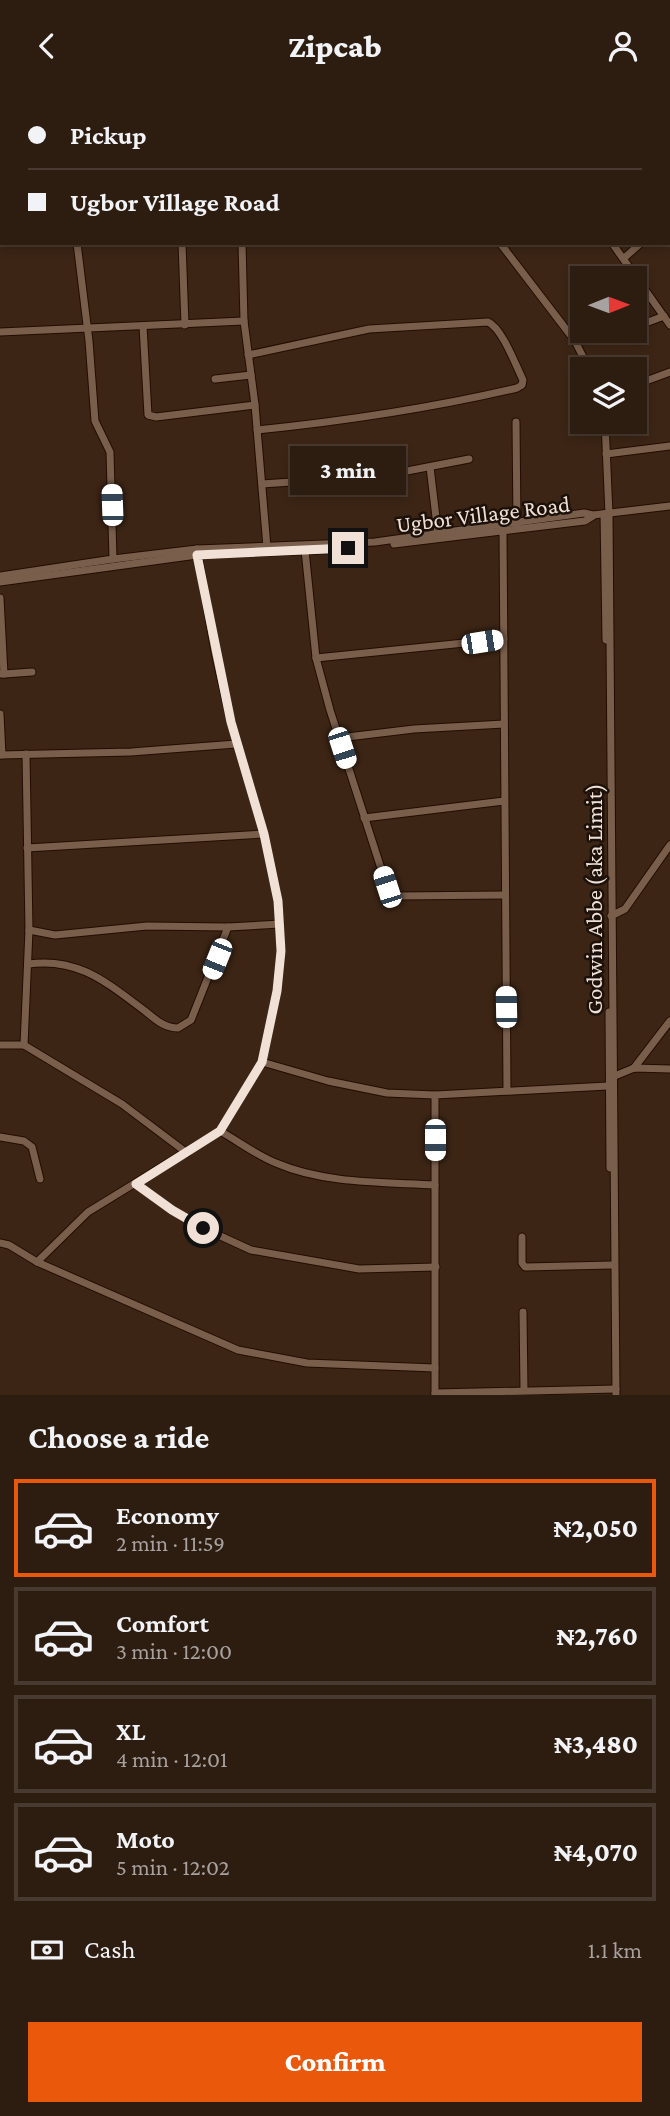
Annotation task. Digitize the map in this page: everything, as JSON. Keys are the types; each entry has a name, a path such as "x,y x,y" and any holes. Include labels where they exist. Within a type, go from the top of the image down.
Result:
{"street":[{"path":"77,245 95,421 110,452 113,559"},
{"path":"183,245 185,325"},
{"path":"242,245 244,321 255,405 267,547"},
{"path":"502,245 575,341 583,357"},
{"path":"614,245 670,325"},
{"path":"624,258 639,245"},
{"path":"648,322 664,316"},
{"path":"0,332 244,321"},
{"path":"248,355 369,329 488,322 495,326 523,380 522,385 517,388 474,398 347,420 257,430"},
{"path":"143,326 148,415 156,417 255,405"},
{"path":"647,381 670,372"},
{"path":"215,379 251,375"},
{"path":"516,422 517,524"},
{"name":"Godwin Abbe (aka Limit)","path":"605,434 612,916 612,1265 615,1284"},
{"path":"606,454 670,446"},
{"path":"262,484 380,476 469,459"},
{"path":"430,467 438,534"},
{"name":"Ugbor Village Road","path":"0,576 113,559 267,547 304,548 503,529 517,524 584,513 607,514 670,506"},
{"name":"Ugbor Village Road","path":"0,582 197,552 376,546 585,520 593,515"},
{"path":"503,529 507,1091"},
{"path":"304,548 316,659 387,887 396,896 504,895"},
{"path":"37,1262 88,1213 220,1131 262,1062 277,991 281,951 278,901 264,834 236,744 215,652 197,552"},
{"path":"0,597 2,674 32,672"},
{"path":"316,659 504,639"},
{"path":"0,715 1,755 131,752 236,744"},
{"path":"339,738 414,729 504,724"},
{"path":"24,1045 29,964 26,754"},
{"path":"364,818 504,801"},
{"path":"27,848 264,834"},
{"path":"612,916 625,909 670,845"},
{"path":"29,930 55,935 147,926 228,927 280,924"},
{"path":"29,964 58,963 79,968 115,989 164,1026 178,1028 191,1020 228,927"},
{"path":"262,1062 328,1081 387,1093 435,1095 610,1081 634,1068 670,1021"},
{"path":"0,1045 24,1045 122,1104 187,1153"},
{"path":"634,1068 670,1069"},
{"name":"Godwin Abbe (aka Limit)","path":"610,1081 616,1392"},
{"path":"435,1095 435,1394 524,1390 616,1392"},
{"path":"220,1131 275,1163 315,1175 366,1182 435,1185"},
{"path":"0,1136 24,1141 32,1147 40,1179"},
{"path":"136,1184 172,1210 251,1250 359,1269 436,1267"},
{"path":"522,1237 522,1263 525,1268 612,1265"},
{"path":"0,1243 9,1245 37,1262 238,1350 307,1363 435,1368"},
{"path":"523,1312 524,1390"}],"route":[{"path":"203,1228 136,1184 220,1131 237,1105 262,1062 277,991 281,951 278,901 264,834 236,744 197,555 348,548"}]}
